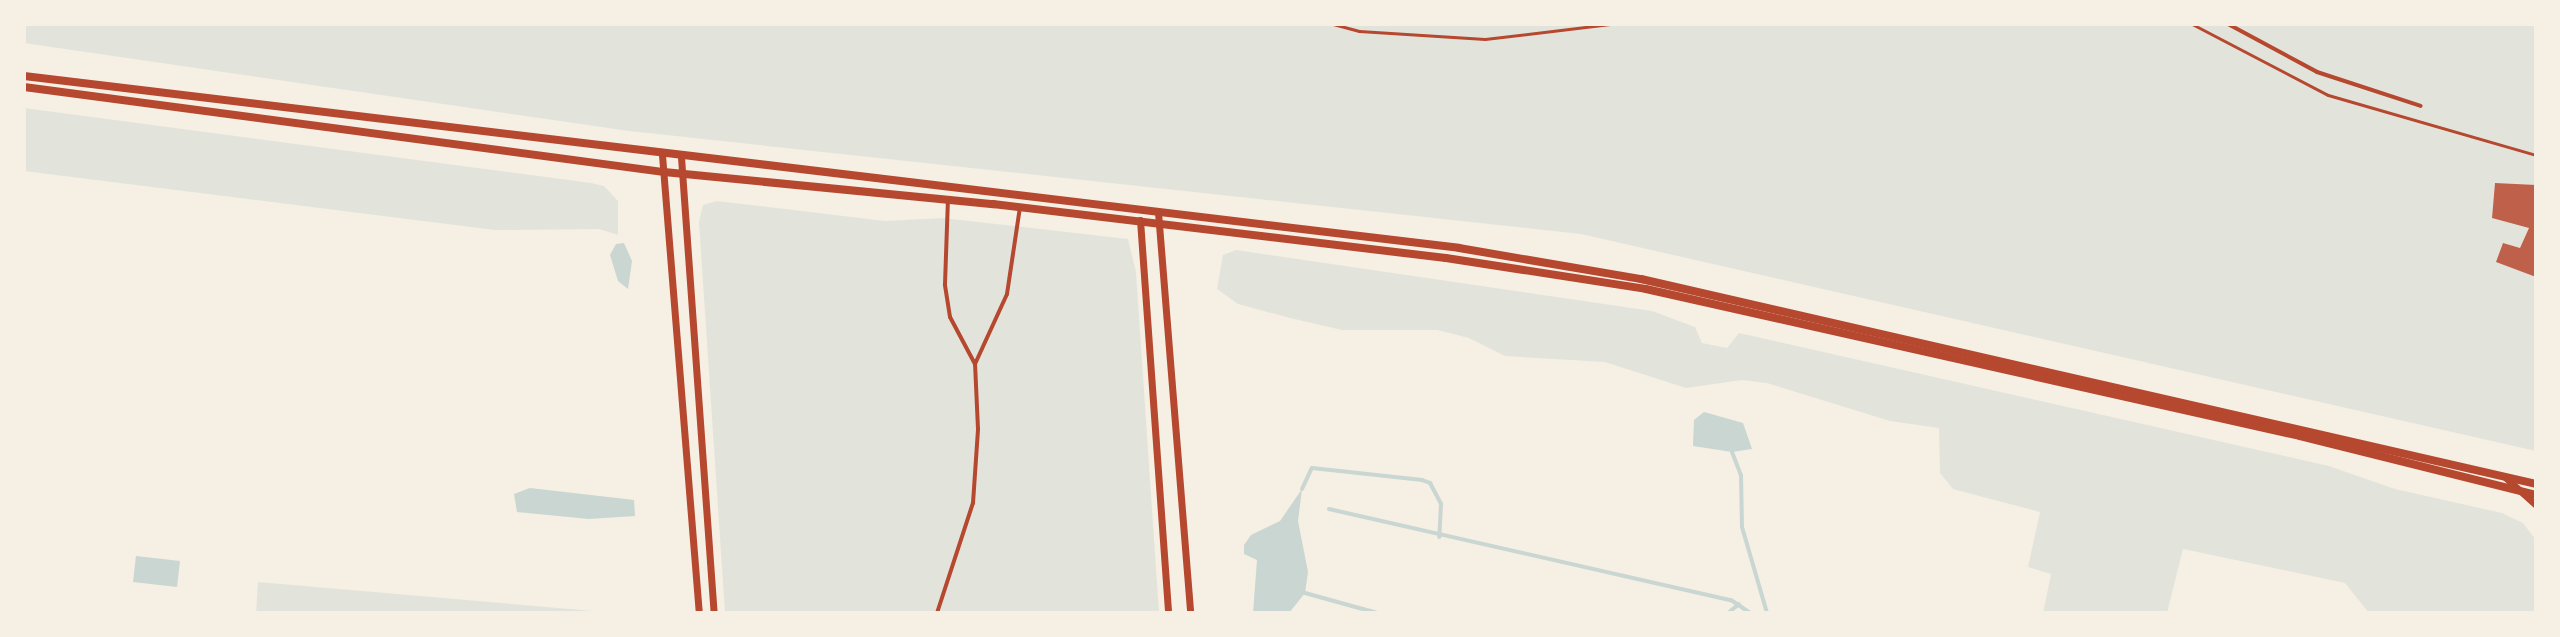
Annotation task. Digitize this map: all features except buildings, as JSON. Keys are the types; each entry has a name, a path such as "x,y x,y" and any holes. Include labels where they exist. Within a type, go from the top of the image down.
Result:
{"main road":[{"path":"24,76 662,155 1459,248 1641,279 2400,449 2536,484"},
{"path":"24,87 664,172 1020,207 1646,289 2300,436 2536,495"}],"street":[{"path":"2228,24 2317,72 2421,106"},
{"path":"662,155 699,613"},
{"path":"681,157 714,613"},
{"path":"948,199 945,284 950,317 975,364"},
{"path":"937,613 973,503 975,364 1007,294 1020,207"},
{"path":"1139,210 1168,613"},
{"path":"1158,212 1190,613"},
{"path":"2506,478 2536,505"}],"lane":[{"path":"1333,24 1359,31 1485,39 1610,24"},
{"path":"2192,24 2328,95 2536,155"}],"shaded area":[{"path":"24,24 2536,24 2536,451 1581,234 629,131 24,43"},
{"path":"24,108 591,183 604,186 618,201 618,235 599,229 495,230 24,171"},
{"path":"717,201 885,221 943,218 1128,239 1136,272 1159,613 725,613 699,222 703,205"},
{"path":"624,243 632,261 628,289 618,281 610,255 616,244"},
{"path":"1236,250 1652,311 1695,327 1702,343 1727,348 1739,333 2329,466 2395,489 2502,513 2523,523 2536,540 2536,613 2369,613 2345,583 2183,549 2167,613 2043,613 2051,574 2028,567 2040,512 1953,489 1940,473 1939,428 1890,421 1767,383 1742,380 1686,388 1605,362 1505,356 1469,338 1437,330 1342,330 1290,318 1238,304 1217,289 1223,255"},
{"path":"1704,412 1743,423 1752,449 1732,452 1693,446 1694,420"},
{"path":"530,488 634,500 635,516 589,519 517,512 514,494"},
{"path":"1302,489 1298,521 1308,572 1305,593 1289,613 1253,613 1257,560 1244,554 1244,545 1251,535 1280,521"},
{"path":"136,556 180,561 177,587 133,582"},
{"path":"258,582 616,613 256,613"}],"waterway":[{"path":"1732,452 1741,475 1742,527 1767,613"},
{"path":"1302,489 1312,468 1422,480 1430,483 1441,504 1439,537"},
{"path":"1329,509 1731,600 1750,613"},
{"path":"1305,593 1377,613"},
{"path":"1728,613 1739,604"}]}
